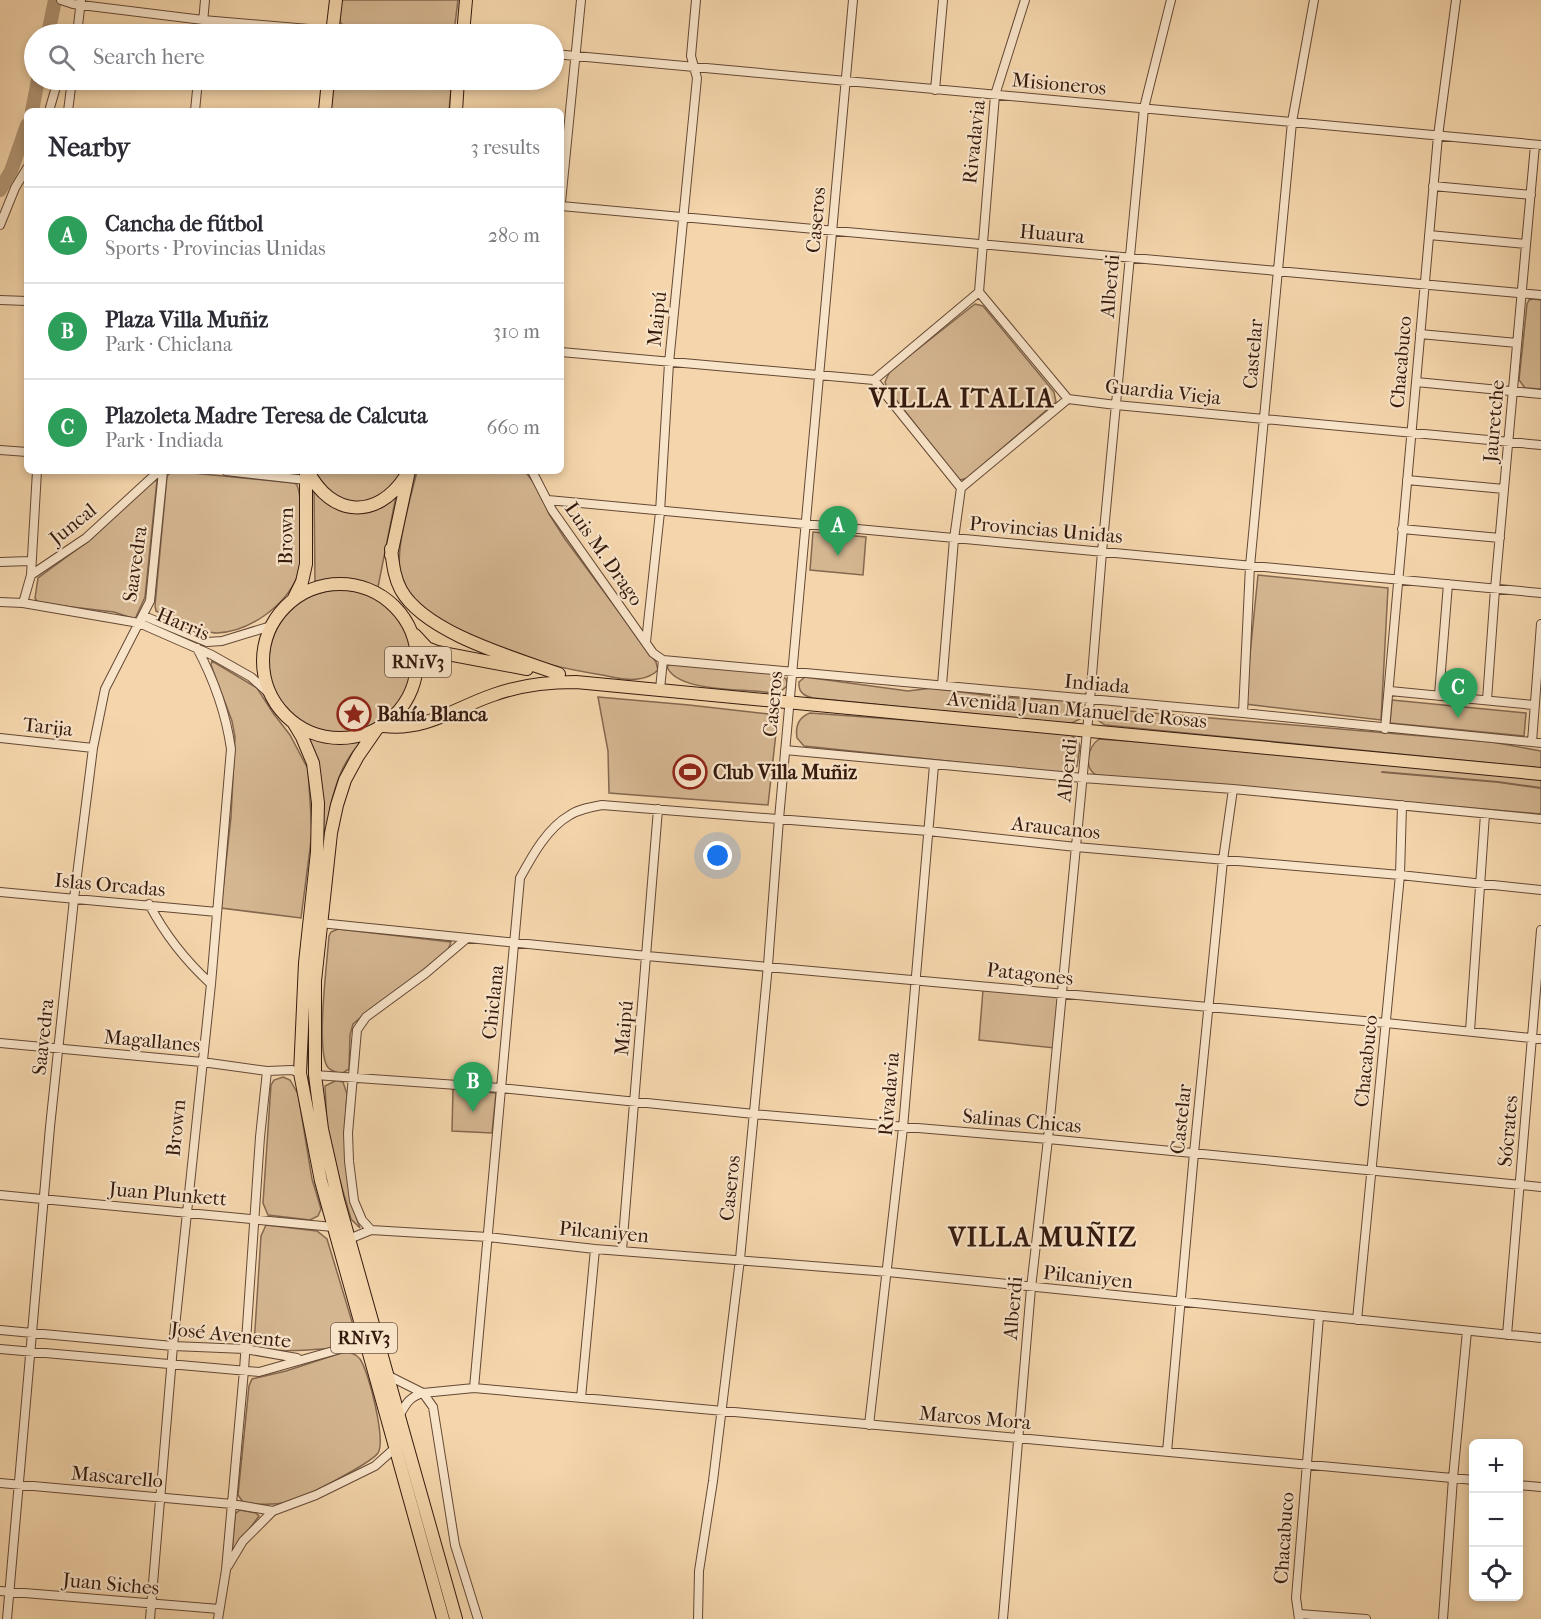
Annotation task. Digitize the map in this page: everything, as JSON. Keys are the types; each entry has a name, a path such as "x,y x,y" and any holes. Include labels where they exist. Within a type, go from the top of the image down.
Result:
{"main road":[{"path":"333,24 336,0"},
{"path":"464,24 466,0"},
{"path":"325,108 327,90"},
{"path":"456,108 458,90"},
{"path":"307,474 328,498 356,508 373,506 386,498 399,486 407,474"},
{"name":"Brown","path":"294,599 302,582 306,564 307,474"},
{"path":"404,616 391,587 390,570 391,549 408,474"},
{"path":"391,549 398,583 408,599 423,613 476,643 559,674"},
{"name":"RN1V3","path":"380,728 360,736 342,739 325,737 293,722 280,710 271,694 265,678 263,660 265,643 271,626 281,611 294,599 309,590 343,583 361,586 377,593 392,603 404,616 417,649 418,667 415,684 408,700 397,714 380,728 351,767 337,805 331,834 320,923 314,1003 315,1075 328,1159 456,1619"},
{"name":"Avenida Juan Manuel de Rosas","path":"412,632 421,644 437,652 610,685"},
{"name":"Avenida Juan Manuel de Rosas","path":"380,728 407,727 427,723 493,695 522,686 563,682 660,689 1541,774"},
{"name":"RN1V3","path":"293,722 314,763 318,795 318,830 305,963 300,1072 321,1181 333,1227 443,1619"}],"street":[{"path":"60,0 243,24"},
{"path":"203,24 205,0"},
{"path":"564,172 581,0"},
{"name":"Maipú","path":"646,642 660,512 669,363 697,78 691,56 696,0"},
{"name":"Caseros","path":"698,1619 699,1571 722,1411 754,1114 853,0"},
{"path":"935,90 943,0"},
{"name":"Rivadavia","path":"979,292 981,244 995,95 1025,0"},
{"name":"Alberdi","path":"1003,1619 1031,1288 1083,778 1144,108 1171,0"},
{"name":"Castelar","path":"1243,713 1250,566 1292,122 1314,0"},
{"name":"Chacabuco","path":"1386,729 1397,580 1438,136 1456,0"},
{"path":"77,24 78,3"},
{"name":"Misioneros","path":"564,55 1538,145"},
{"path":"49,108 55,90"},
{"path":"68,108 71,90"},
{"path":"195,108 197,90"},
{"name":"Jauretche","path":"1487,700 1526,244 1538,145"},
{"path":"0,225 15,188 24,173"},
{"path":"1434,186 1531,195"},
{"name":"Huaura","path":"564,204 1541,295"},
{"path":"1429,235 1526,244"},
{"path":"564,352 874,380 979,292 1068,399 961,488 954,538 942,685"},
{"path":"0,300 24,301"},
{"path":"1420,333 1517,343"},
{"path":"874,380 961,488"},
{"path":"1416,382 1541,394"},
{"name":"Guardia Vieja","path":"1068,399 1541,445"},
{"path":"0,450 24,452"},
{"path":"23,603 31,575 30,557 37,474"},
{"name":"Juncal","path":"31,575 86,538 158,474"},
{"name":"Saavedra","path":"7,1619 5,1592 19,1485 58,1049 93,748 105,689 150,601 161,474"},
{"name":"Luis M. Drago","path":"534,474 552,510 653,653"},
{"path":"539,483 540,474"},
{"path":"1407,480 1504,489"},
{"name":"Provincias Unidas","path":"548,500 1541,593"},
{"path":"1402,529 1500,538"},
{"path":"0,562 30,557 49,564"},
{"path":"1439,695 1448,584"},
{"name":"Harris","path":"0,602 141,619 207,642 222,641 271,626"},
{"name":"Harris","path":"141,619 251,677 271,694"},
{"path":"1537,743 1533,705 1538,692 1541,624"},
{"name":"Brown","path":"150,1619 173,1346 211,984 231,749 228,724 197,648"},
{"name":"Indiada","path":"653,653 663,660 1243,713 1537,743"},
{"path":"660,689 663,660"},
{"path":"1389,691 1533,705"},
{"name":"Tarija","path":"0,738 93,748"},
{"path":"785,750 1083,778 1233,789 1541,819"},
{"name":"Rivadavia","path":"869,1425 903,1128 934,765"},
{"name":"Castelar","path":"1167,1452 1223,860 1233,789"},
{"name":"Araucanos","path":"570,815 602,805 658,809 928,831 1541,890"},
{"name":"Chacabuco","path":"1357,1320 1400,875 1402,805"},
{"name":"Maipú","path":"622,1250 658,809"},
{"path":"1470,1031 1485,814"},
{"name":"Chiclana","path":"474,1388 520,878 538,847 554,828 570,815"},
{"name":"Islas Orcadas","path":"0,892 217,912"},
{"path":"149,904 156,918 197,971 211,984"},
{"path":"320,923 466,939 515,941"},
{"name":"Sócrates","path":"1508,1335 1520,1185 1536,1039 1541,930"},
{"path":"371,1230 362,1220 354,1201 350,1177 348,1133 355,1037 360,1024 366,1017 426,973 466,939"},
{"name":"Patagones","path":"515,941 647,956 768,965 1536,1039"},
{"name":"Magallanes","path":"0,1043 202,1062 267,1071 300,1072"},
{"path":"219,1614 226,1570 244,1370 260,1137 267,1071"},
{"path":"315,1075 500,1088"},
{"name":"Salinas Chicas","path":"500,1088 754,1114 1048,1139 1541,1187"},
{"name":"Juan Plunkett","path":"0,1195 333,1227"},
{"path":"349,1239 371,1230 488,1237"},
{"name":"Pilcaniyen","path":"488,1237 595,1249 888,1272 1541,1338"},
{"path":"581,1398 595,1249"},
{"name":"Chacabuco","path":"1299,1616 1296,1598 1319,1316"},
{"name":"José Avenente","path":"0,1330 173,1346 245,1349 300,1359"},
{"path":"1443,1619 1467,1331"},
{"path":"300,1359 365,1342"},
{"name":"José Avenente","path":"0,1348 259,1372 300,1359"},
{"path":"387,1375 423,1393 432,1407 454,1545 478,1619"},
{"name":"Marcos Mora","path":"423,1393 474,1388 1469,1480"},
{"path":"399,1416 407,1401 423,1393"},
{"path":"226,1570 243,1541 273,1511 316,1495 375,1466 395,1448"},
{"name":"Mascarello","path":"0,1483 232,1504 273,1511"},
{"path":"1523,1485 1541,1487"},
{"name":"Juan Siches","path":"5,1592 151,1604 219,1614"},
{"path":"1299,1616 1366,1619"}],"shaded area":[{"path":"341,0 458,0 455,24 342,24 340,22"},
{"path":"333,90 451,90 449,108 330,108"},
{"path":"1533,299 1541,300 1541,389 1525,388 1519,380 1527,304"},
{"path":"975,304 983,306 1054,392 1056,402 968,478 960,480 887,388 885,382 890,371"},
{"path":"169,474 202,474 297,485 301,505 301,545 297,577 284,598 264,616 241,628 217,633 195,628 156,611 167,476"},
{"path":"316,474 402,474 396,486 362,504 334,498"},
{"path":"416,474 527,474 539,490 549,514 565,539 656,662 658,670 646,677 629,680 536,662 489,646 444,623 415,600 403,583 399,559 403,528"},
{"path":"157,480 145,597 135,619 114,612 38,603 35,598 38,578 91,539 153,481"},
{"path":"314,489 338,508 396,496 378,587 342,579 315,582"},
{"path":"813,532 866,537 863,575 810,570"},
{"path":"1258,575 1388,588 1381,720 1245,704"},
{"path":"341,590 368,596 381,602 392,611 401,622 407,635 413,662 407,689 401,702 392,713 381,722 368,728 341,734 314,728 301,722 290,713 281,702 275,689 269,662 275,635 281,622 290,611 301,602 314,596"},
{"path":"212,661 257,688 290,735 308,769 312,833 301,918 221,908 231,817 235,737 232,721 211,665"},
{"path":"672,663 779,674 786,679 788,685 779,693 713,688 684,681 674,675 667,667"},
{"path":"805,677 908,691 932,688 999,697 1077,701 1084,710 1080,719 1070,724 813,698 805,695 800,689 799,682"},
{"name":"Club Villa Muñiz","path":"598,697 778,715 768,805 609,793 608,751"},
{"path":"1392,700 1526,713 1524,736 1390,723"},
{"path":"1094,708 1492,742 1541,751 1541,768 1105,725 1095,718"},
{"path":"810,713 1014,728 1071,735 1080,746 1077,766 1070,774 804,746 797,738 797,729 801,719"},
{"path":"306,736 329,743 363,740 350,755 341,772 330,808 311,1075 452,1619 448,1619 330,1199 310,1092 306,1026 321,850"},
{"path":"1099,739 1541,778 1541,814 1096,775 1089,767 1088,757 1092,747"},
{"path":"338,929 451,942 448,950 353,1024 350,1035 349,1069 341,1074 327,1066 322,1038 329,936 331,932"},
{"path":"983,990 1059,997 1055,1048 979,1040"},
{"path":"283,1077 290,1080 298,1094 312,1179 321,1209 318,1216 310,1220 268,1215 263,1203 271,1085 274,1080"},
{"path":"337,1080 343,1082 347,1094 345,1125 350,1198 360,1228 351,1219 327,1125 325,1086"},
{"path":"453,1089 496,1093 492,1133 452,1131"},
{"path":"266,1225 317,1231 327,1239 353,1325 351,1336 341,1346 281,1351 254,1345 261,1236"},
{"path":"349,1352 360,1359 368,1377 380,1435 378,1453 321,1488 289,1502 254,1504 243,1502 238,1495 249,1386 252,1379 286,1371"},
{"path":"240,1510 256,1513 259,1516 232,1553 235,1514"}],"waterway":[{"path":"50,24 55,0"},
{"path":"33,108 36,90"},
{"path":"0,190 11,171 24,134"},
{"path":"1382,772 1541,788"}],"place":[{"name":"Cancha de fútbol","path":"838,556"},
{"name":"Bahía Blanca","path":"354,714"},
{"name":"Plazoleta Madre Teresa de Calcuta","path":"1458,718"},
{"name":"Club Villa Muñiz","path":"690,772"},
{"name":"Plaza Villa Muñiz","path":"473,1112"}],"district":[{"name":"VILLA ITALIA","path":"962,398"},
{"name":"VILLA MUÑIZ","path":"1043,1237"}]}
